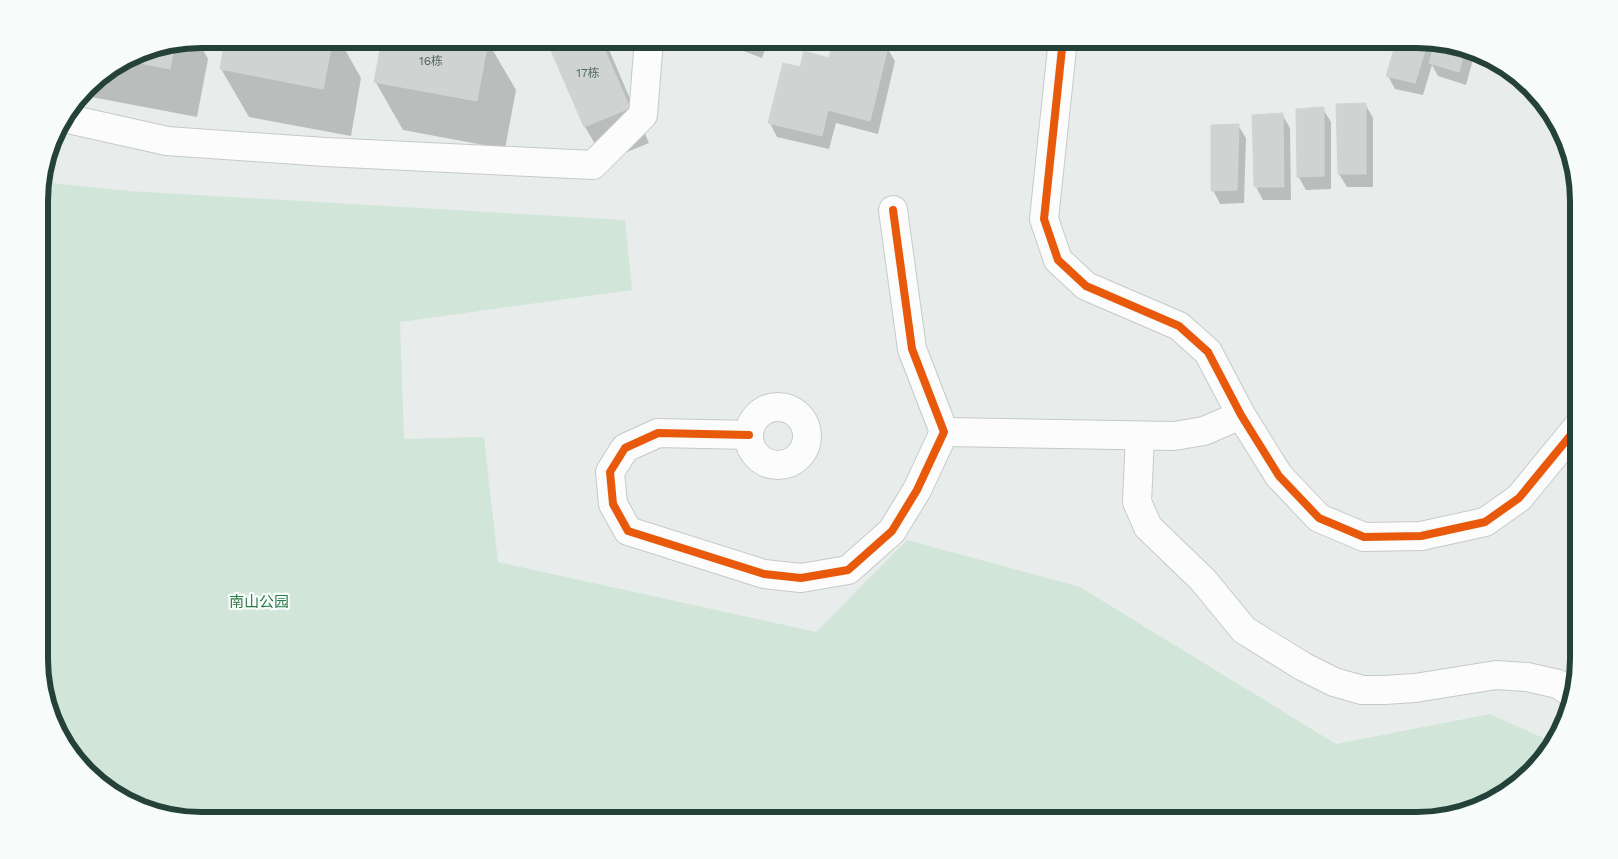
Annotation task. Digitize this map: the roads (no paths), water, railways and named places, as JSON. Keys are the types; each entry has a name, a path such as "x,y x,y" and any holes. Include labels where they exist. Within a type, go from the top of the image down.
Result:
{"street":[{"path":"71,119 166,141 325,152 593,165 643,115 649,48"},
{"path":"1062,48 1044,219 1058,260 1086,286 1179,326 1208,352 1241,415 1279,476 1319,518 1364,537 1421,536 1484,522 1519,498 1570,435"},
{"path":"749,435 658,433 625,448 610,472 613,504 628,531 764,574 801,578 848,570 892,531 917,490 944,432 912,349 893,210"},
{"path":"944,432 1174,436 1204,431 1241,415"},
{"path":"1140,436 1136,502 1148,527 1203,580 1244,630 1304,667 1334,682 1362,690 1415,688 1496,675 1535,679 1558,684 1567,690"}],"park label":[{"name":"南山公园","path":"259,602"}]}
